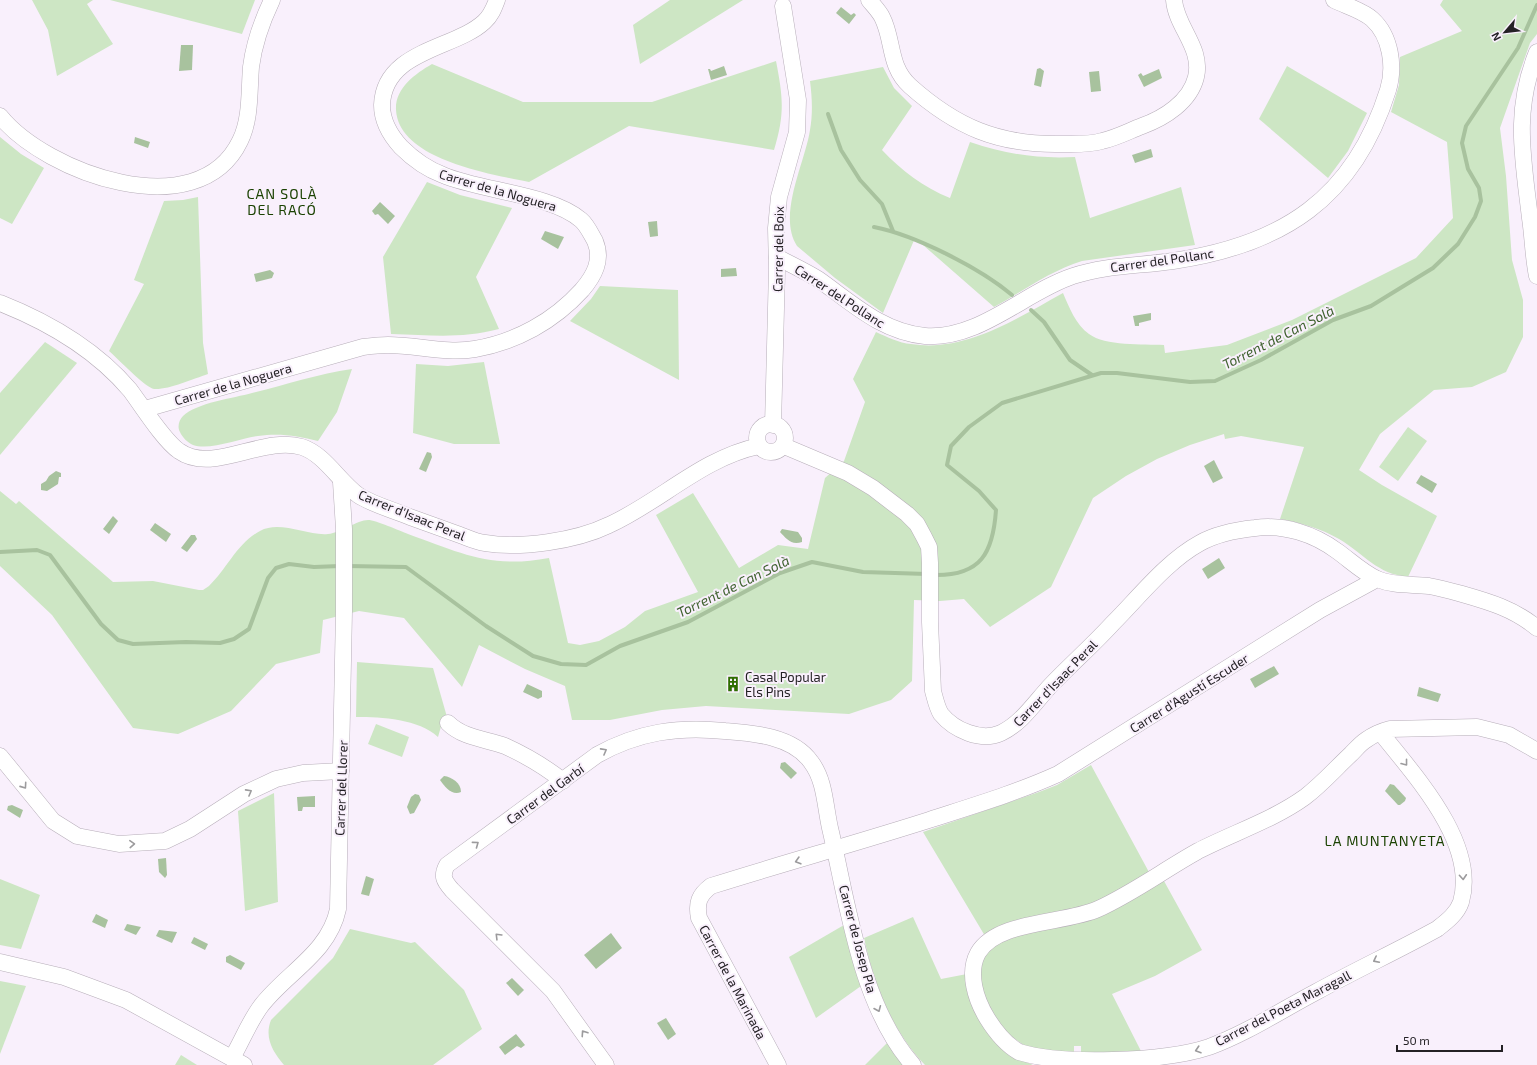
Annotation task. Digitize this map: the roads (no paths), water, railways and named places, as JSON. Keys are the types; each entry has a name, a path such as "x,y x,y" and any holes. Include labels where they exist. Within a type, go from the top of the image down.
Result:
{"street":[{"path":"0,116 7,125 51,156 94,175 118,182 140,186 166,187 191,182 207,176 222,166 240,142 245,127 254,46 272,0"},
{"name":"Carrer de la Noguera","path":"145,409 363,347 386,345 456,351 492,346 510,340 543,322 562,309 584,288 597,269 599,257 597,246 583,221 574,214 559,208 460,181 428,169 395,141 384,119 382,104 384,94 397,70 407,62 429,49 476,28 485,21 493,10 497,0"},
{"path":"869,0 882,17 893,61 900,74 908,84 959,121 983,133 1018,142 1042,144 1102,142 1152,123 1174,109 1183,99 1195,80 1196,64 1194,51 1176,14 1174,0"},
{"name":"Carrer del Pollanc","path":"777,257 816,278 868,316 889,327 925,336 947,334 970,328 991,320 1072,276 1123,265 1170,261 1208,255 1251,242 1270,234 1303,215 1334,189 1343,178 1358,156 1377,119 1389,84 1390,53 1386,37 1372,19 1334,0"},
{"name":"Carrer del Boix","path":"773,424 777,257 776,228 779,197 797,132 798,100 782,2"},
{"path":"1537,52 1526,88 1521,124 1522,146 1537,276"},
{"name":"Carrer d'Isaac Peral","path":"0,303 46,324 100,361 128,388 176,450 189,458 204,460 284,444 301,447 315,453 342,482 360,496 483,543 506,545 533,544 563,539 608,526 727,455 759,446"},
{"path":"767,424 773,424 780,427 783,431 785,440 784,446 774,452 769,452 763,450 759,446 757,434 761,428 767,424"},
{"name":"Carrer d'Isaac Peral","path":"784,446 848,473 873,488 907,514 917,524 929,547 932,680 937,703 941,713 956,727 968,733 990,736 999,734 1020,720 1046,690 1159,576 1199,543 1214,537 1256,528 1287,528 1320,541 1377,579"},
{"name":"Carrer del Llorer","path":"238,1061 261,1006 316,951 335,923 338,909 344,611 344,529 342,482"},
{"path":"1377,579 1398,585 1441,588 1479,598 1516,613 1537,628"},
{"name":"Carrer d'Agustí Escuder","path":"835,850 971,807 1058,774 1320,610 1377,579"},
{"path":"448,723 460,731 504,746 540,762 563,781"},
{"name":"Carrer del Poeta Maragall","path":"1381,733 1444,816 1453,836 1459,856 1463,885 1461,903 1453,915 1437,929 1318,990 1240,1034 1186,1054 1137,1063 1066,1064 1040,1059 1021,1053 1007,1044 992,1026 985,1015 976,992 974,972 977,955 989,940 1011,931 1075,917 1114,901 1196,853 1284,810 1303,798 1366,740 1390,728 1477,727 1492,729 1509,735 1537,751"},
{"name":"Carrer del Garbí","path":"606,1065 553,991 452,890 443,877 447,865 597,755 618,744 650,734 691,729 753,733 786,743 801,752 811,762 820,779 835,850"},
{"path":"0,756 53,821 77,836 119,844 165,840 190,829 240,797 276,779 303,773 341,771"},
{"name":"Carrer de la Marinada","path":"778,1065 703,928 697,907 698,900 703,892 711,886 835,850"},
{"name":"Carrer de Josep Pla","path":"835,850 864,971 891,1037 913,1065"},
{"path":"0,962 64,977 126,1000 238,1061"}],"waterway":[{"name":"Torrent de Can Solà","path":"934,575 950,574 963,571 973,566 982,559 992,538 996,510 979,491 947,465 951,446 969,427 1002,403 1101,373 1117,373 1190,382 1215,381 1261,360 1333,320 1371,306 1433,268 1458,244 1475,217 1481,201 1479,188 1468,169 1462,143 1466,126 1518,48 1537,5"},
{"path":"828,114 841,150 860,180 882,204 893,231"},
{"path":"874,227 908,237 946,254 983,274 1012,295"},
{"path":"1031,310 1044,322 1070,360 1092,375"},
{"name":"Torrent de Can Solà","path":"0,552 37,550 50,555 101,624 118,640 133,644 186,642 220,643 234,639 249,629 268,578 276,568 289,564 314,567 340,566"},
{"name":"Torrent de Can Solà","path":"347,566 406,567 486,626 533,656 561,664 586,665 620,646 688,622 780,573 812,562 863,572 927,574"}],"place":[{"name":"Casal Popular Els Pins","path":"733,684"}],"district":[{"name":"CAN SOLÀ DEL RACÓ","path":"282,202"},
{"name":"LA MUNTANYETA","path":"1385,840"}]}
